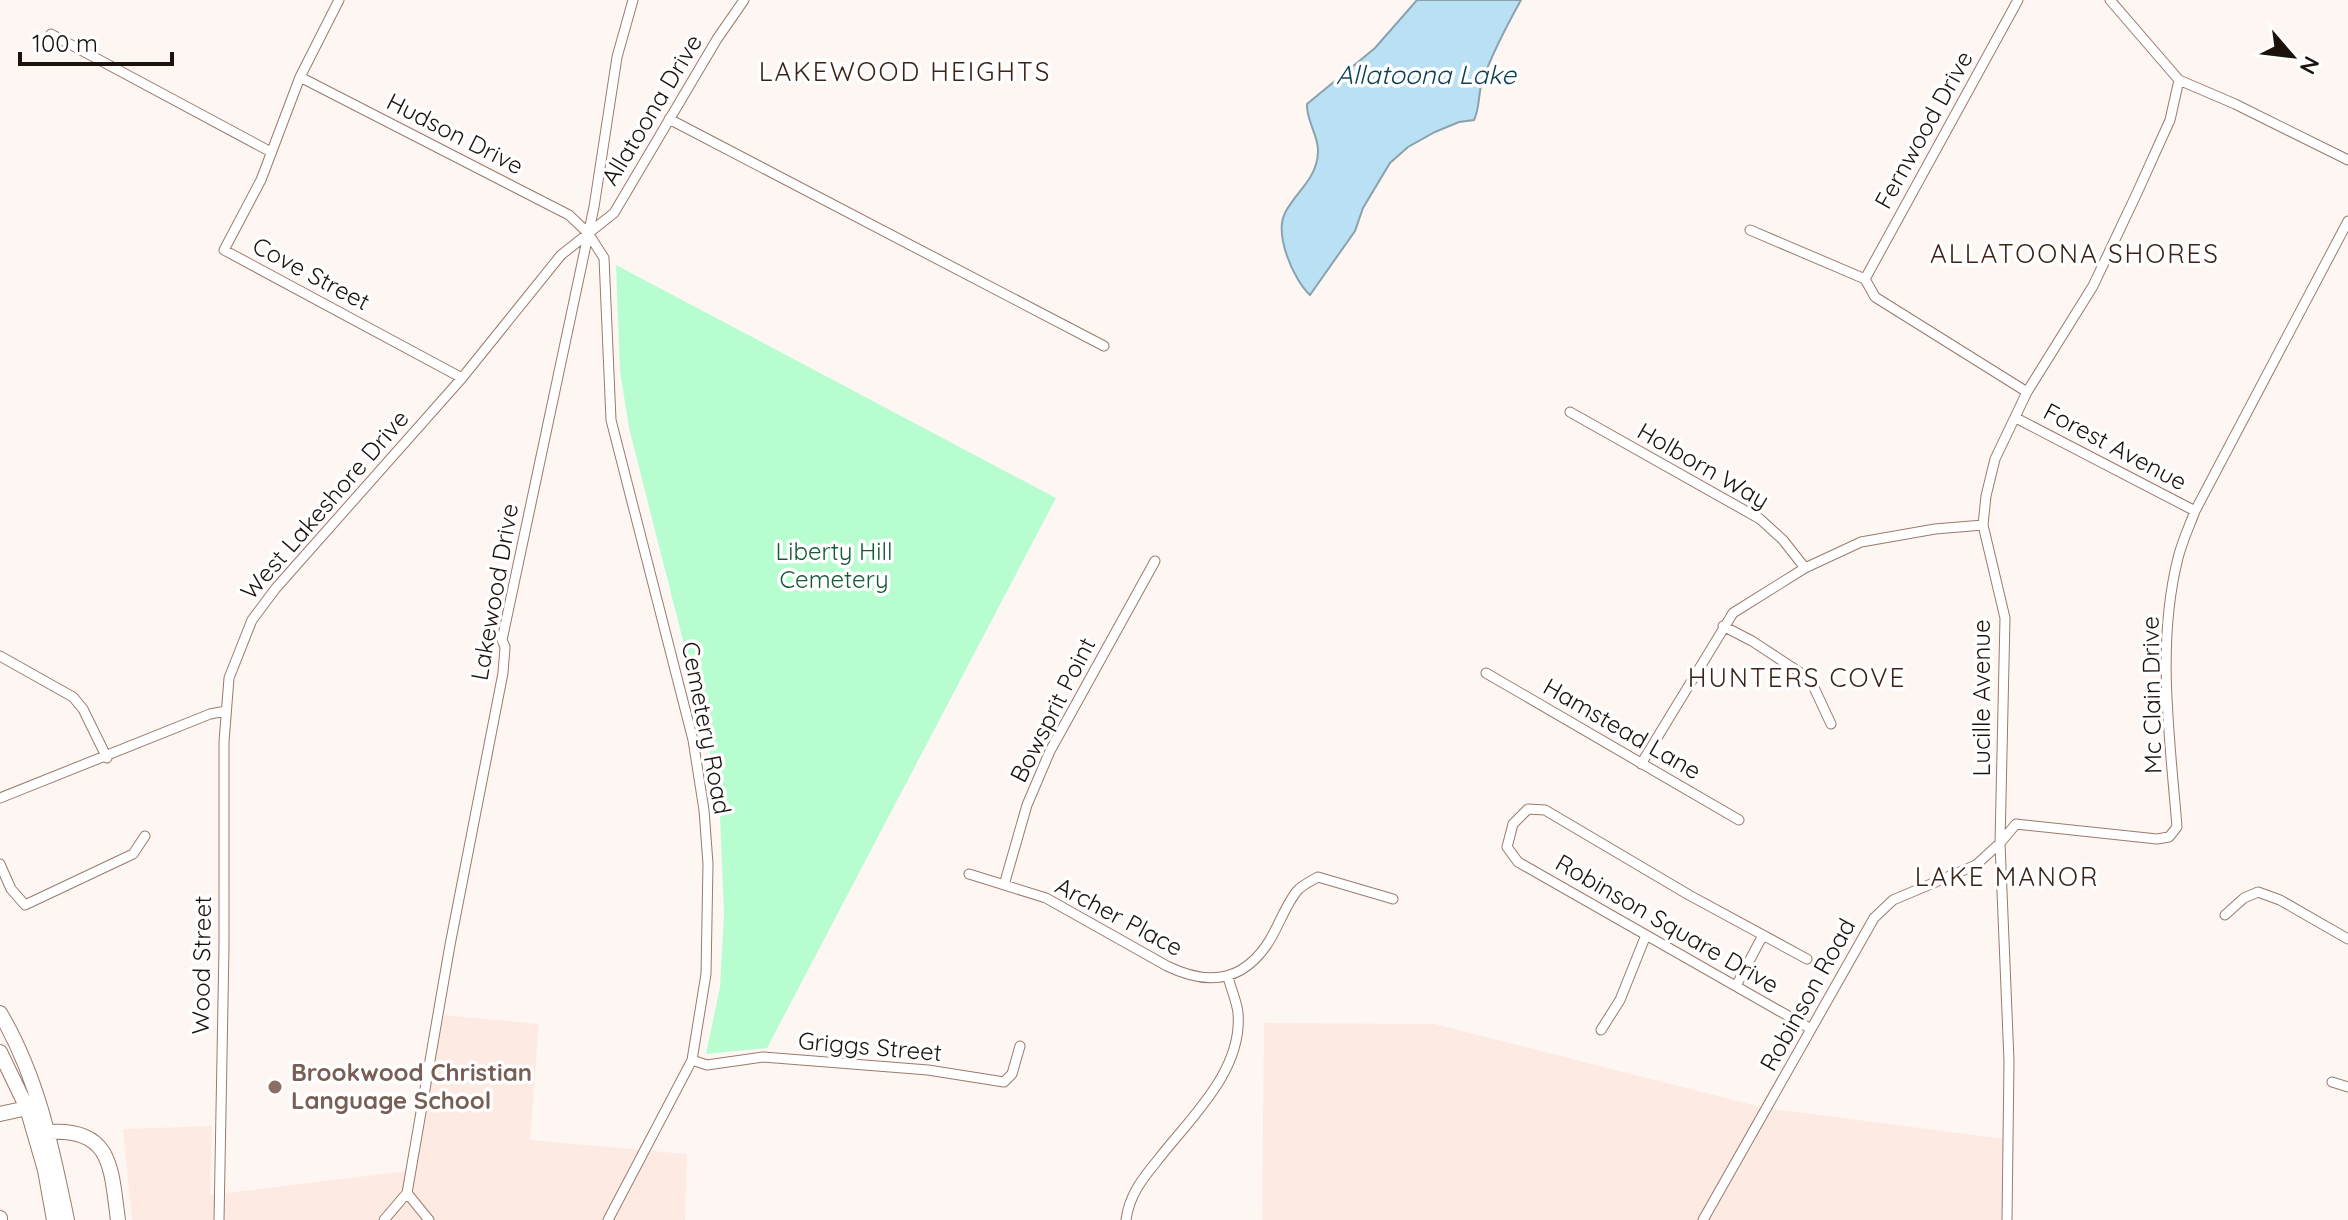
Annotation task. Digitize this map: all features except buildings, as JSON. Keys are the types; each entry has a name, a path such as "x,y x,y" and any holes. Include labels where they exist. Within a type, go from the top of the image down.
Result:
{"main road":[{"path":"0,1013 25,1062 48,1132 67,1220"},
{"path":"0,1052 27,1108 45,1170 54,1220"},
{"path":"0,1114 27,1108"},
{"path":"48,1132 81,1134 101,1147 110,1167 118,1220"}],"street":[{"name":"Cove Street","path":"339,0 300,77 261,180 224,250 462,378"},
{"name":"Lakewood Drive","path":"407,1193 450,945 503,673 505,647 502,640 588,233 617,57 633,0"},
{"name":"Allatoona Drive","path":"588,233 614,213 744,0"},
{"name":"Fernwood Drive","path":"1865,279 2018,0"},
{"path":"2110,0 2179,80 2348,160"},
{"path":"51,34 271,152"},
{"name":"Hudson Drive","path":"300,77 569,215 588,233"},
{"name":"Lucille Avenue","path":"2007,1220 2009,1061 2000,843 2005,618 1983,525 1995,459 2027,392 2093,286 2170,120 2179,80"},
{"path":"669,119 1104,346"},
{"name":"Mc Clain Drive","path":"2000,843 2016,824 2157,839 2169,837 2177,827 2167,689 2169,613 2178,557 2195,511 2348,221"},
{"name":"Forest Avenue","path":"1750,230 1865,279 1875,297 2027,392"},
{"name":"West Lakeshore Drive","path":"226,711 229,678 252,620 276,588 462,378 561,255 588,233"},
{"name":"Cemetery Road","path":"588,233 604,258 611,420 693,740 704,810 708,864 706,974 692,1060 608,1220"},
{"name":"Holborn Way","path":"1570,412 1760,519 1783,540 1805,568"},
{"name":"Forest Avenue","path":"2016,418 2195,511"},
{"path":"1641,764 1733,613 1805,568 1861,542 1935,529 1983,525"},
{"name":"Bowsprit Point","path":"1004,885 1027,805 1050,751 1155,561"},
{"path":"1723,626 1810,679 1831,724"},
{"path":"0,656 73,697 83,709 107,758"},
{"name":"Hamstead Lane","path":"1486,673 1739,820"},
{"path":"0,798 107,758 210,714 226,711"},
{"name":"Wood Street","path":"219,1220 226,711"},
{"name":"Robinson Square Drive","path":"1763,935 1545,810 1528,809 1513,824 1507,847 1518,862 1811,1029"},
{"path":"0,864 11,889 25,905 133,854 145,836"},
{"name":"Robinson Road","path":"1703,1220 1874,918 1893,900 1976,865 2000,843"},
{"name":"Archer Place","path":"969,874 1046,898 1183,974 1204,978 1228,977"},
{"path":"1126,1220 1128,1205 1140,1183 1228,1070 1236,1047 1238,1012 1228,977 1265,947 1298,888 1318,877 1393,899"},
{"path":"2225,915 2244,898 2258,892 2280,900 2348,939"},
{"path":"1601,1030 1620,1000 1646,935"},
{"path":"1736,986 1763,935 1807,959"},
{"name":"Griggs Street","path":"692,1060 707,1065 763,1057 928,1070 1004,1082 1012,1074 1020,1046"},
{"path":"2332,1082 2348,1087"},
{"path":"384,1220 407,1193 429,1220"}],"shaded area":[{"path":"442,1015 539,1024 530,1140 687,1154 685,1220 132,1220 123,1129 212,1126 210,1195 416,1170"},
{"path":"1264,1023 1435,1024 1765,1108 2005,1139 2006,1220 1262,1220"}],"green space":[{"name":"Liberty Hill Cemetery","path":"616,265 1056,498 767,1048 706,1054 720,987 724,914 720,815 707,735 629,428 620,371"}],"water":[{"name":"Allatoona Lake","path":"1417,0 1521,0 1486,71 1474,120 1459,122 1435,132 1408,147 1390,163 1363,208 1355,231 1310,295 1292,267 1282,231 1286,211 1311,177 1317,161 1317,140 1307,104 1375,48"}],"place":[{"name":"Brookwood Christian Language School","path":"275,1087"}],"district":[{"name":"LAKEWOOD HEIGHTS","path":"905,72"},
{"name":"ALLATOONA SHORES","path":"2075,254"},
{"name":"HUNTERS COVE","path":"1797,678"},
{"name":"LAKE MANOR","path":"2007,877"}]}
